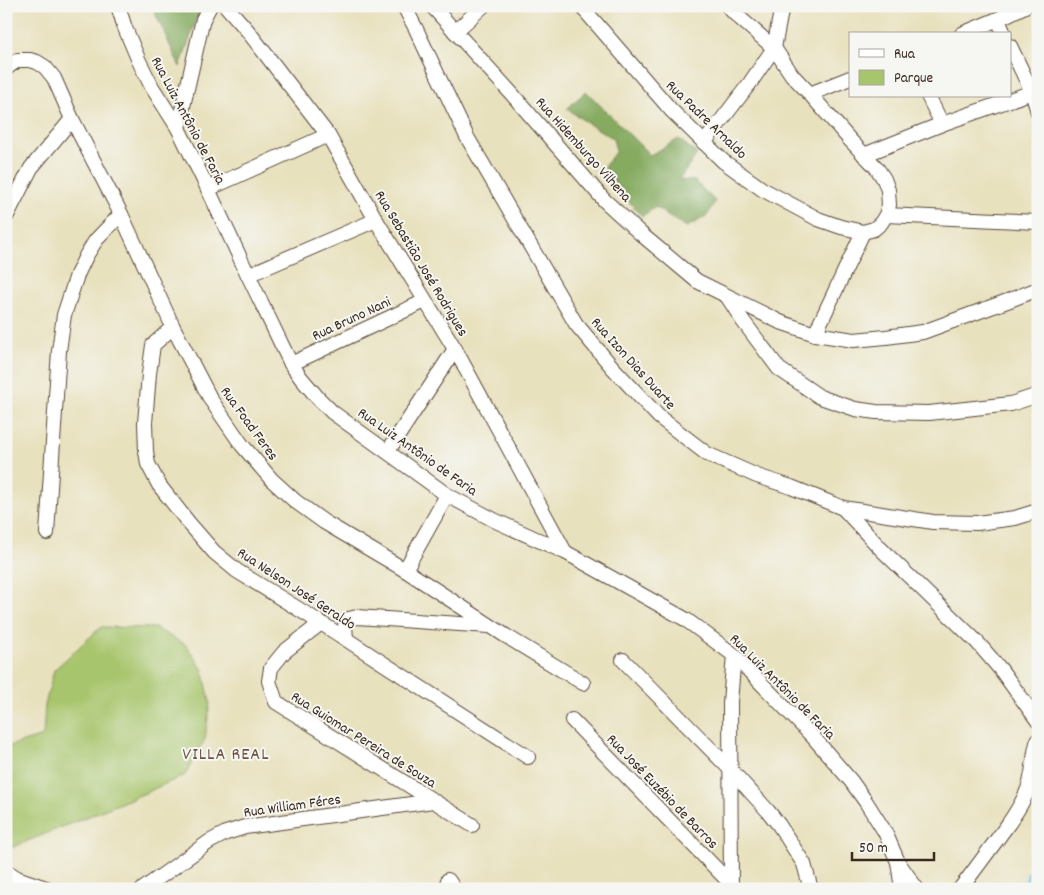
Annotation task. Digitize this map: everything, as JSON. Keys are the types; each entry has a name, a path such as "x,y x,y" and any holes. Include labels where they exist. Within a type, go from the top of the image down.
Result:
{"street":[{"name":"Rua Luiz Antônio de Faria","path":"118,6 139,61 152,87 178,128 292,364 318,398 332,412 448,495 496,521 565,552 685,619 734,655 814,738 851,781 878,820 898,862 917,889"},
{"path":"178,128 204,19 210,6"},
{"name":"Rua Sebastião José Rodrigues","path":"226,6 247,30 328,135 376,220 454,349 565,552"},
{"name":"Rua Izon Dias Duarte","path":"404,6 467,137 576,324 612,368 660,417 708,454 757,476 844,508 933,522 968,523 1015,518 1038,511"},
{"name":"Rua Hidemburgo Vilhena","path":"432,6 604,200 641,234 697,281 780,322 815,334 854,340 923,332 1038,289"},
{"path":"455,32 483,6"},
{"name":"Rua Padre Arnaldo","path":"580,6 671,110 724,161 762,189 818,219 863,232"},
{"path":"728,6 774,48 792,75 876,167 884,179 889,197 889,206 881,224 874,229 863,232 815,334"},
{"path":"704,143 774,48 782,6"},
{"path":"967,32 1025,6"},
{"path":"998,19 1003,32"},
{"path":"1012,50 1035,91 1038,112"},
{"name":"Rua Foad Feres","path":"6,69 18,60 30,60 44,67 54,78 72,119 121,214 173,327 211,400 242,445 272,480 295,501 324,522 405,570 583,683"},
{"path":"810,94 849,78"},
{"path":"864,155 942,124 1035,91"},
{"path":"929,98 942,124"},
{"path":"6,217 31,168 72,119"},
{"path":"208,189 328,135"},
{"path":"47,533 59,351 64,315 77,275 86,256 96,240 121,214"},
{"path":"886,215 1038,222"},
{"path":"248,275 376,220"},
{"path":"727,296 779,369 820,397 855,409 876,412 928,413 1012,404 1038,395"},
{"name":"Rua Bruno Nani","path":"292,364 425,301"},
{"name":"Rua Nelson José Geraldo","path":"173,327 154,345 149,374 145,423 146,451 148,464 159,485 188,522 214,552 237,571 346,638 528,757"},
{"path":"388,451 454,349"},
{"path":"405,570 448,495"},
{"path":"844,508 881,549 977,642 1001,670 1038,721"},
{"path":"346,638 345,626 349,619 356,616 491,626"},
{"name":"Rua Guiomar Pereira de Souza","path":"322,623 284,652 271,668 269,681 276,702 472,825"},
{"path":"731,886 730,702 734,655"},
{"path":"623,660 730,768 779,825 804,864 811,889"},
{"name":"Rua José Euzébio de Barros","path":"572,720 731,886"},
{"path":"960,889 1021,804 1036,769 1036,745 1038,740"},
{"name":"Rua William Féres","path":"142,889 209,842 226,833 245,827 433,801"},
{"name":"Rua Luiz Antônio de Faria","path":"898,862 902,889"},
{"path":"6,871 17,878 48,889"}],"green space":[{"path":"152,6 201,6 180,67"},
{"path":"586,91 650,155 679,139 697,154 679,180 695,181 715,201 707,216 687,227 656,207 642,216 624,196 604,167 616,151 613,138 567,109"},
{"path":"101,627 155,628 186,645 203,670 210,702 205,739 185,775 6,850 6,747 43,736 45,705 54,670"}],"waterway":[{"path":"1024,889 1028,874 1038,867"}],"district":[{"name":"VILLA REAL","path":"226,753"}]}
